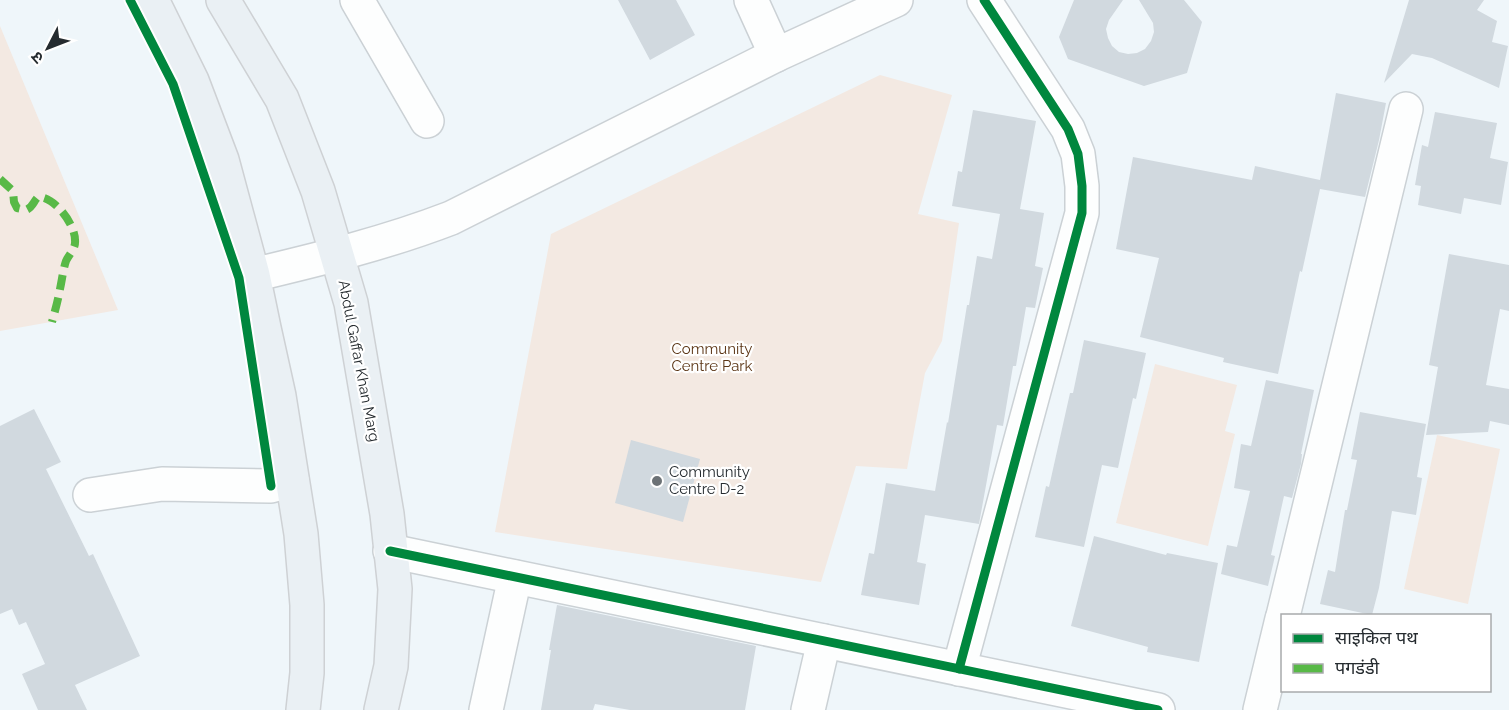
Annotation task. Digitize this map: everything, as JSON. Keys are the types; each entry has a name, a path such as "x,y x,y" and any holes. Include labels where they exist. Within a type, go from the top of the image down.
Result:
{"main road":[{"path":"152,0 192,81 222,160 253,275 279,396 301,534 307,605 307,674 303,710"},
{"name":"Abdul Gaffar Khan Marg","path":"223,0 282,99 318,191 351,303 387,514 395,589 391,666 381,710"}],"street":[{"path":"357,0 427,122"},
{"path":"751,0 776,55"},
{"path":"253,275 337,255 412,233 451,218 776,55 896,0"},
{"path":"959,669 1082,213 1082,186 1078,154 1068,129 984,0"},
{"path":"1284,614 1406,110"},
{"path":"90,495 162,484 271,486 292,480"},
{"path":"390,551 959,669 1114,705 1158,710"},
{"path":"486,710 515,577"},
{"path":"1260,710 1281,625"},
{"path":"808,710 824,641"}],"green space":[{"path":"0,26 118,310 0,331"},
{"name":"Community Centre Park","path":"880,75 952,95 918,214 959,223 942,341 925,373 907,469 856,466 821,582 495,532 551,234"},
{"path":"1155,364 1237,385 1225,431 1235,434 1208,546 1116,523"},
{"path":"1437,435 1500,449 1468,604 1404,589"}],"building":[{"path":"618,0 676,0 695,35 650,60"},
{"path":"1074,0 1123,0 1109,20 1106,29 1112,46 1119,52 1128,54 1145,49 1154,32 1153,23 1139,0 1184,0 1202,22 1187,73 1144,86 1068,59 1059,37"},
{"path":"1409,0 1484,0 1477,10 1497,21 1492,42 1508,46 1499,88 1432,58 1412,54 1384,83"},
{"path":"1336,93 1386,103 1379,140 1365,197 1320,189 1278,374 1223,362 1224,358 1140,337 1159,258 1116,249 1133,157 1252,180 1255,166 1320,180"},
{"path":"973,110 1036,121 1020,209 1044,213 1035,266 1043,268 1035,308 1026,307 1003,426 997,425 979,524 925,515 917,562 926,564 919,605 861,595 869,553 874,554 886,483 935,491 977,256 992,259 1000,214 952,206 958,171 962,172"},
{"path":"1435,112 1497,123 1490,158 1508,162 1501,205 1464,198 1461,214 1418,205 1421,186 1415,185 1422,145 1428,147"},
{"path":"1449,254 1509,265 1509,311 1500,309 1486,385 1509,389 1509,425 1490,421 1488,432 1426,435 1438,367 1429,365"},
{"path":"1084,340 1146,353 1136,399 1133,398 1118,468 1102,465 1084,547 1035,537 1070,393 1073,393"},
{"path":"1266,380 1314,390 1301,464 1292,498 1284,496 1271,555 1275,556 1268,586 1221,574 1227,545 1237,547 1250,491 1234,488 1241,444 1251,446"},
{"path":"34,409 61,462 46,469 89,556 93,554 140,656 75,685 87,710 38,710 22,674 45,664 26,622 19,625 12,609 0,614 0,426"},
{"path":"1360,412 1426,424 1417,477 1422,478 1416,515 1392,511 1372,614 1320,604 1328,570 1335,572 1345,510 1347,510 1357,460 1351,459"},
{"name":"Community Centre D-2","path":"631,440 700,459 683,522 615,503"},
{"path":"1094,536 1166,555 1167,553 1218,563 1199,662 1147,652 1148,647 1071,626"},
{"path":"557,605 756,646 745,710 630,710 595,704 593,710 541,710"}],"marked path":[{"path":"0,179 13,191 17,208 26,210 38,197 51,201 68,219 74,234 74,246 65,264 52,322"}],"cycle path":[{"path":"130,0 173,84 239,278 271,486"},
{"path":"959,669 1082,213 1082,186 1078,154 1068,129 984,0"},
{"path":"390,551 1158,710"}],"place":[{"name":"Community Centre D-2","path":"657,481"}]}
